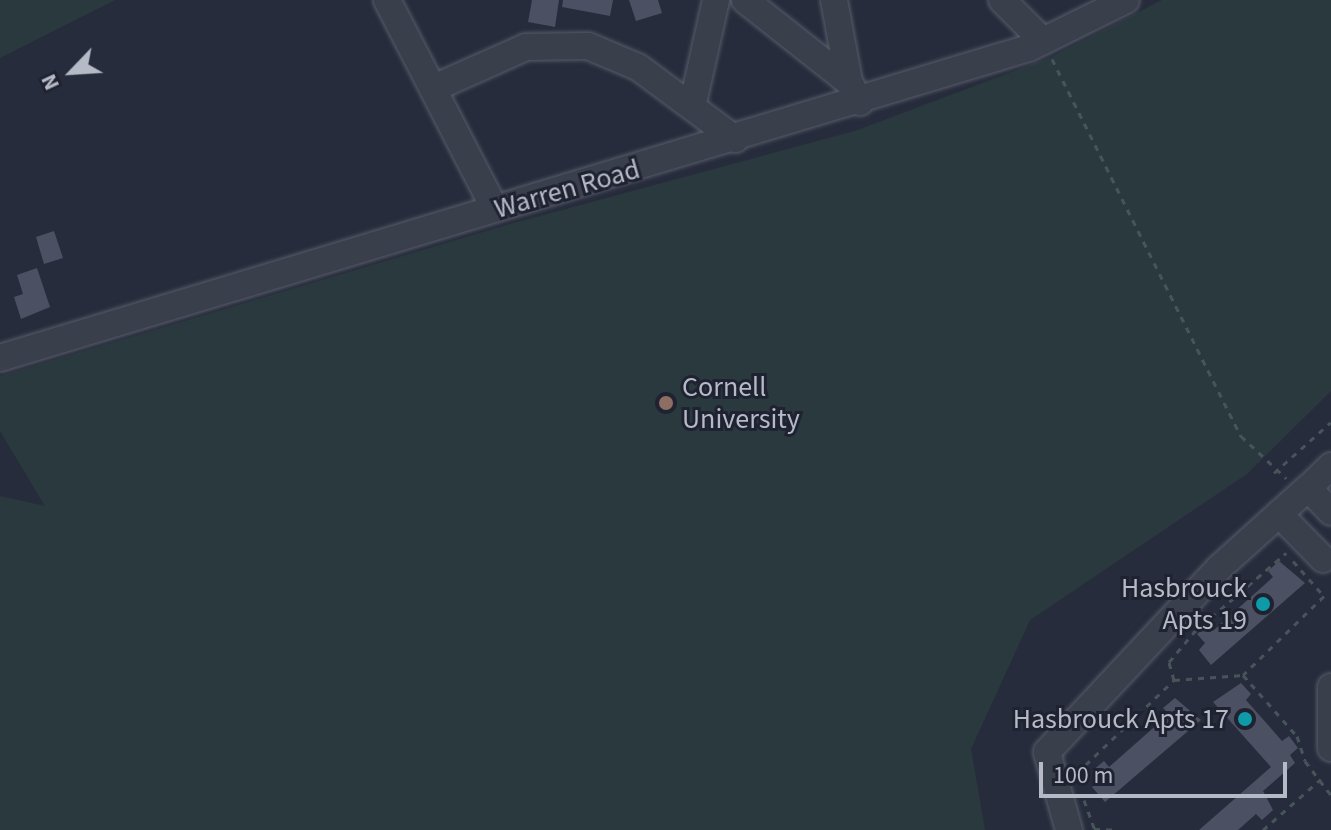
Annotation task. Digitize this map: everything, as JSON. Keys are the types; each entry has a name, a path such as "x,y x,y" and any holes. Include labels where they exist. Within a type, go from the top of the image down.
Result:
{"street":[{"path":"387,0 495,209"},
{"path":"693,103 716,0"},
{"path":"745,0 854,92"},
{"path":"834,0 854,92"},
{"path":"1002,0 1043,41"},
{"name":"Warren Road","path":"0,358 735,139 854,92 1043,41 1126,0"},
{"path":"434,88 498,57 557,43 588,46 638,67 693,103 735,139"},
{"path":"1086,830 1047,752 1219,568 1331,466"},
{"path":"1308,488 1331,512"},
{"path":"1279,514 1295,545 1323,559"},
{"path":"1331,687 1331,748"}],"path":[{"path":"1043,41 1241,436 1274,473 1331,422"},
{"path":"1077,778 1174,680 1243,675 1324,596 1295,545 1193,633 1169,662 1174,680"},
{"path":"1243,675 1297,736 1331,795"},
{"path":"1263,830 1321,779"},
{"path":"1081,791 1086,830 1118,830"}],"shaded area":[{"path":"0,0 115,0 0,58"},
{"name":"Cornell University","path":"1162,0 1331,0 1331,391 1247,474 1030,620 971,749 985,830 0,830 0,496 45,506 0,431 0,376 510,224 858,130 1051,57"}],"building":[{"path":"532,0 559,0 555,27 528,22"},
{"path":"563,0 613,0 610,16 562,7"},
{"path":"629,0 658,0 662,13 636,21"},
{"path":"54,231 63,258 44,264 36,237"},
{"path":"37,268 50,307 21,319 14,297 23,294 17,275"},
{"name":"Hasbrouck Apts 19","path":"1279,561 1305,583 1211,665 1199,650 1205,643 1197,634 1209,624 1214,630 1273,577 1268,571"},
{"path":"1241,683 1251,694 1246,700 1282,741 1289,736 1298,748 1290,755 1295,763 1263,791 1273,810 1262,820 1256,814 1238,830 1199,830 1271,767 1213,702"},
{"path":"1175,698 1201,720 1105,802 1092,787 1100,779 1092,771 1104,761 1109,767 1169,714 1163,708"}],"place":[{"name":"Cornell University","path":"666,403"},
{"name":"Hasbrouck Apts 19","path":"1263,604"},
{"name":"Hasbrouck Apts 17","path":"1245,719"}]}
